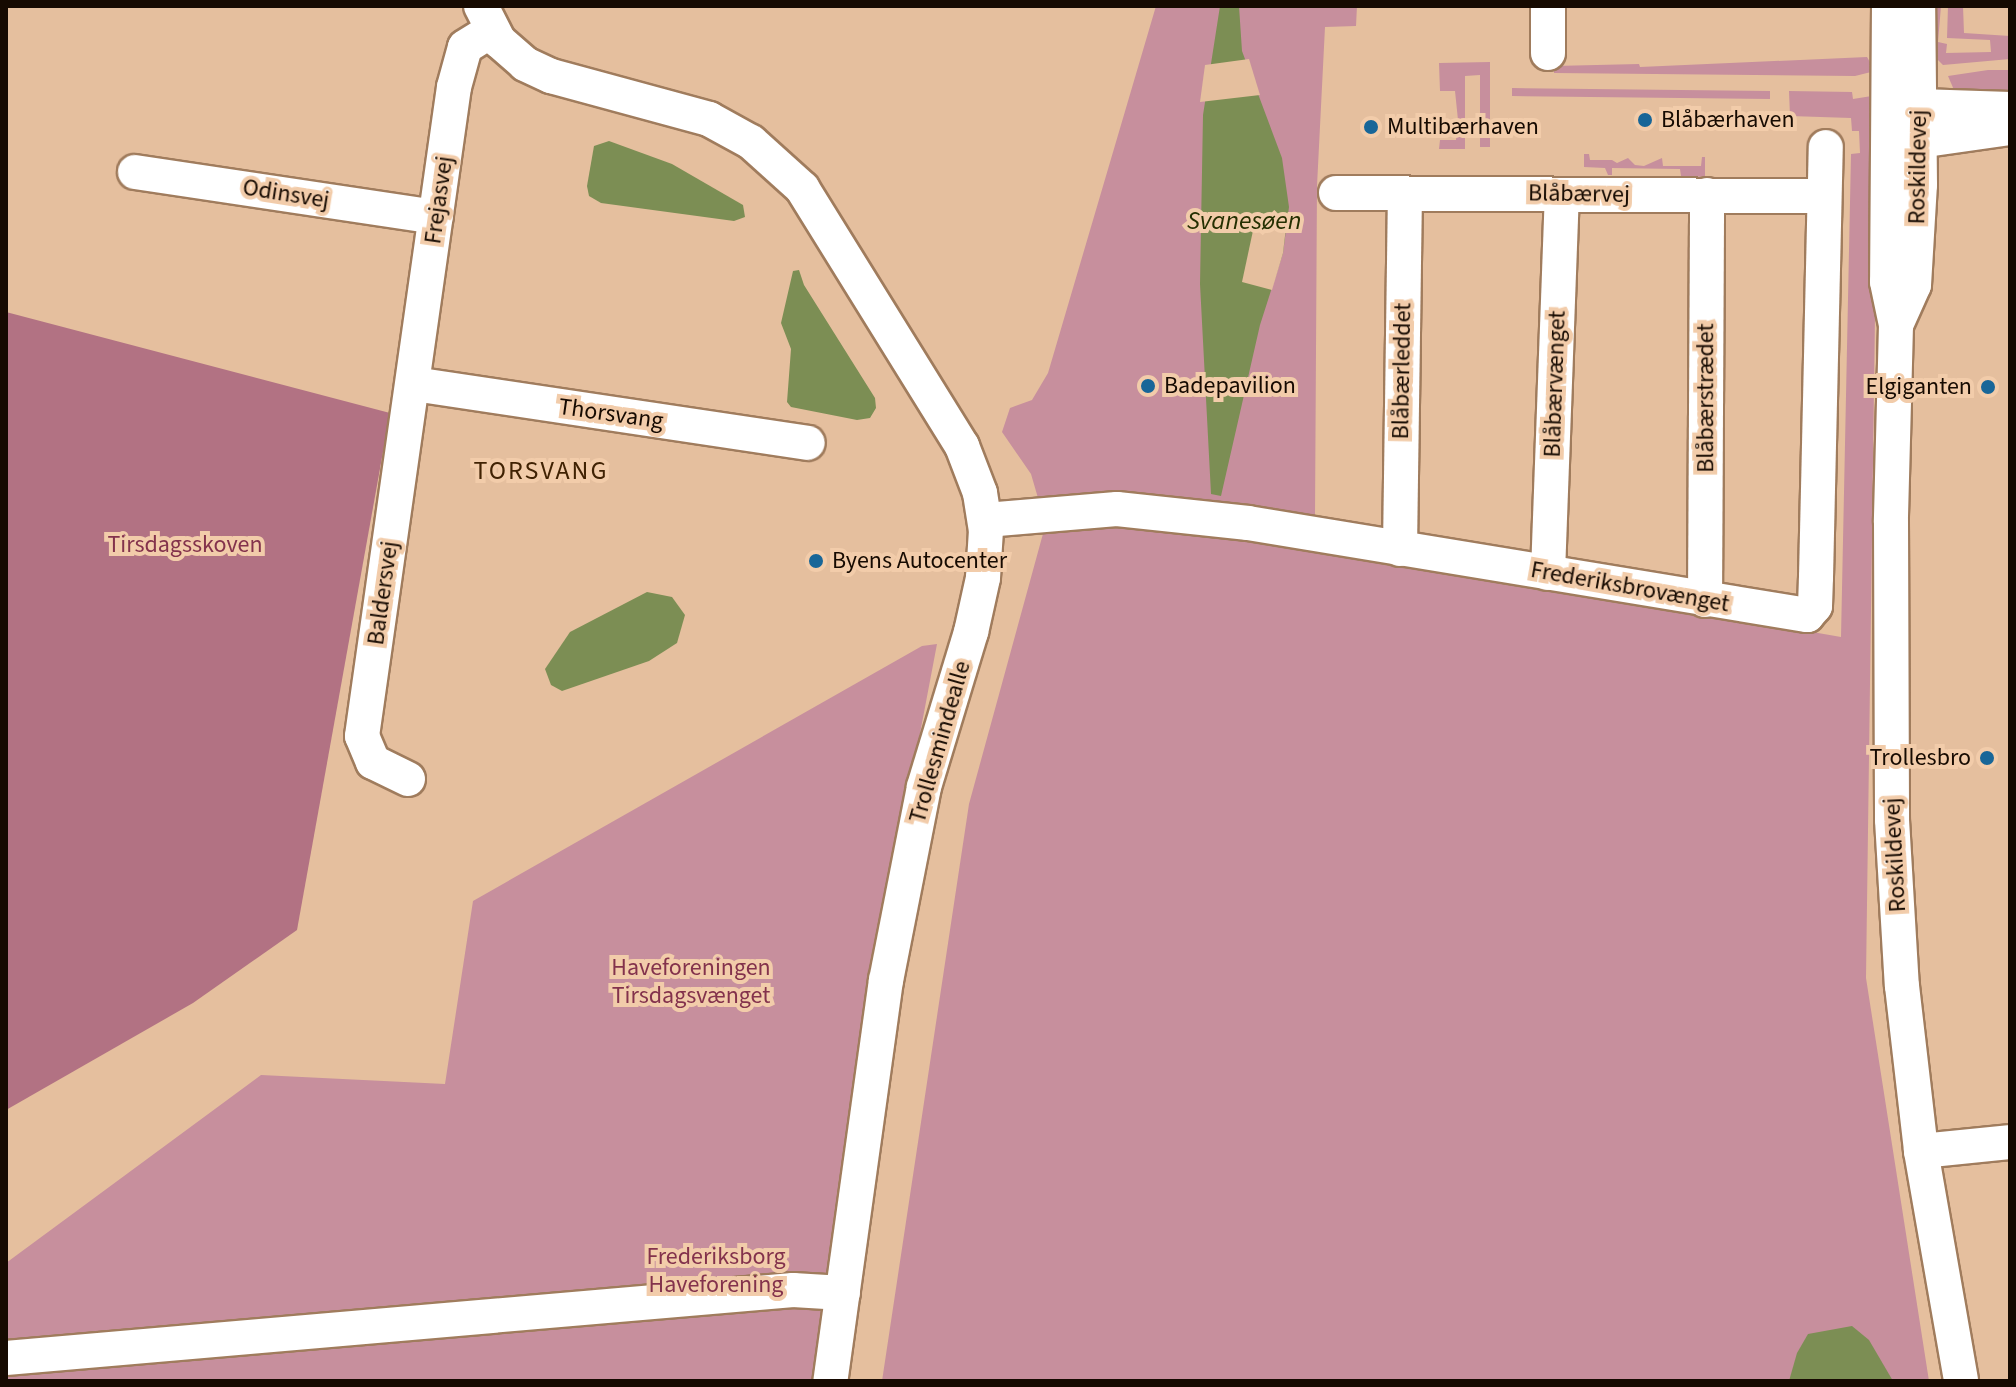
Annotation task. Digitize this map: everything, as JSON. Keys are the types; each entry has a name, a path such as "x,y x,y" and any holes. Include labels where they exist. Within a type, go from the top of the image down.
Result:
{"street":[{"path":"1548,6 1548,53"},
{"name":"Roskildevej","path":"1889,6 1905,132 1887,282 1896,325 1891,522 1892,820 1902,986 1921,1151 1961,1381"},
{"name":"Roskildevej","path":"1918,6 1919,106"},
{"name":"Frejasvej","path":"414,384 460,56 486,18 525,64 551,76 709,119 751,142 774,161"},
{"path":"1905,132 1919,106 2010,109"},
{"path":"1905,132 2010,128"},
{"name":"Frederiksbrovænget","path":"986,520 1117,509 1248,523 1802,616 1811,613 1815,606 1826,147"},
{"name":"Trollesmindealle","path":"774,161 802,188 822,216 962,446 986,520 983,578 971,632 924,787 886,980 830,1381"},
{"name":"Odinsvej","path":"135,172 436,217"},
{"name":"Blåbærvej","path":"1336,193 1823,196"},
{"name":"Blåbærleddet","path":"1400,549 1405,194"},
{"name":"Blåbærvænget","path":"1548,573 1562,195"},
{"name":"Blåbærstrædet","path":"1705,600 1707,195"},
{"name":"Thorsvang","path":"414,384 808,443"},
{"name":"Baldersvej","path":"408,779 373,762 362,736 414,384"},
{"path":"1921,1151 2010,1142"},
{"path":"6,1358 793,1290 843,1293"}],"green space":[{"path":"1156,6 1357,6 1356,26 1325,27 1317,186 1315,517 1160,496 1038,498 1031,474 1002,432 1010,408 1032,400 1048,373"},
{"path":"1935,6 1941,6 1938,42 1947,44 1946,53 1991,52 1990,40 1947,38 1948,6 1963,6 1964,33 2010,36 2010,59 1943,65 1930,52"},
{"path":"1867,57 1875,71 1855,76 1554,73 1554,66 1639,64 1640,67"},
{"path":"1490,62 1490,147 1480,147 1480,75 1465,76 1465,149 1439,149 1440,140 1456,140 1458,120 1455,91 1440,91 1439,63"},
{"path":"2010,70 2010,95 1954,90 1948,76"},
{"path":"1512,88 1770,91 1770,99 1512,96"},
{"path":"1789,91 1852,92 1853,99 1878,95 1866,978 1929,1381 882,1381 969,804 1044,530 1159,526 1315,545 1841,637 1851,154 1860,153 1859,131 1852,131 1851,118 1790,116"},
{"path":"1584,154 1589,154 1590,160 1612,160 1617,163 1628,158 1635,165 1644,166 1662,158 1663,166 1701,166 1702,157 1705,157 1705,177 1681,176 1680,169 1612,168 1612,175 1608,175 1605,168 1584,167"},
{"name":"Tirsdagsskoven","path":"6,312 390,413 297,930 193,1003 6,1110"},
{"name":"Haveforeningen Tirsdagsvænget","path":"937,644 876,965 813,1381 6,1381 6,1263 261,1075 445,1084 473,901 922,646"}],"water":[{"name":"Svanesøen","path":"1220,6 1239,6 1242,51 1282,158 1289,207 1283,253 1260,325 1221,496 1211,494 1200,284 1203,115"},
{"path":"609,141 672,164 743,205 745,217 734,221 601,203 589,196 587,186 594,146"},
{"path":"799,270 804,285 875,398 876,408 870,418 857,420 791,407 787,402 791,349 781,323 793,271"},
{"path":"647,592 672,597 685,615 677,643 649,661 562,691 551,685 545,669 570,632"},
{"path":"1852,1326 1869,1340 1893,1381 1789,1381 1797,1353 1808,1334"}],"pier":[{"path":"1249,59 1260,95 1200,102 1205,65"},
{"path":"1257,212 1287,219 1283,253 1272,290 1242,282"}],"place":[{"name":"Blåbærhaven","path":"1645,120"},
{"name":"Multibærhaven","path":"1371,127"},
{"name":"Badepavilion","path":"1148,386"},
{"name":"Elgiganten","path":"1988,387"},
{"name":"Byens Autocenter","path":"816,561"},
{"name":"Trollesbro","path":"1987,758"}],"district":[{"name":"TORSVANG","path":"541,471"}],"park label":[{"name":"Frederiksborg Haveforening","path":"716,1271"}]}
